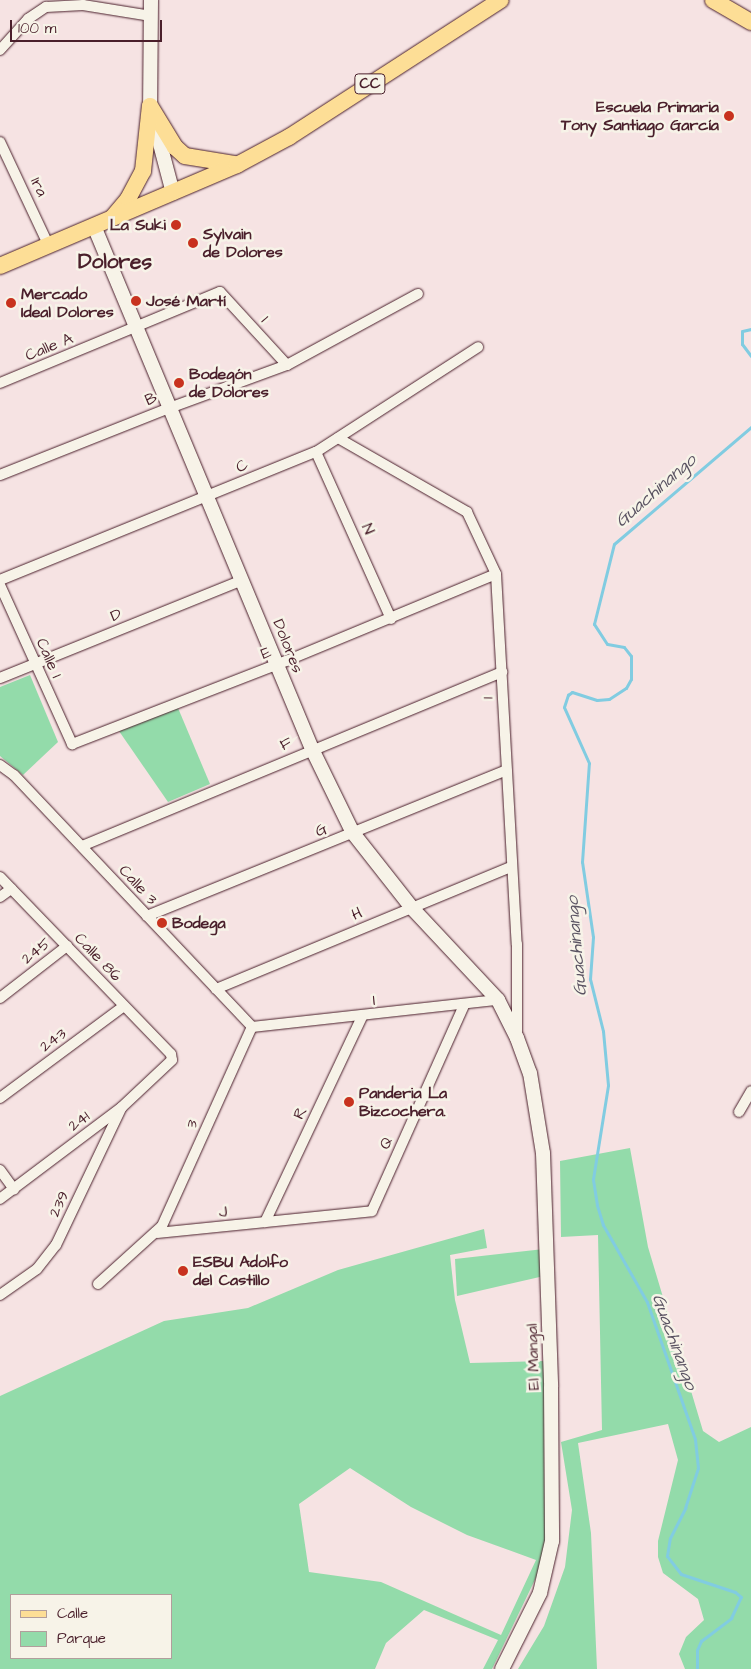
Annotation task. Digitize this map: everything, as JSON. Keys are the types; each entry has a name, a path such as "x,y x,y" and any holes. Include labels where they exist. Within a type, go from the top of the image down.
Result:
{"main road":[{"name":"CC","path":"0,266 237,165 289,137 501,0"},
{"path":"713,0 751,22"},
{"path":"150,106 174,147 185,156 237,165"},
{"path":"112,219 128,199 142,171 150,106"}],"street":[{"path":"151,0 150,106 173,193"},
{"path":"0,50 28,19 46,7 83,5 151,16"},
{"name":"1ra","path":"0,142 50,246"},
{"name":"Dolores","path":"94,226 172,407 207,497 312,749 353,833 412,908 498,1000 517,1038"},
{"name":"Calle A","path":"0,384 220,292"},
{"name":"1","path":"220,292 287,366"},
{"name":"B","path":"0,475 172,407 287,366 418,294"},
{"name":"C","path":"0,580 316,452 478,347"},
{"name":"1","path":"338,438 467,512 496,574 510,866 517,944 517,1038"},
{"name":"N","path":"316,452 391,619"},
{"name":"E","path":"72,744 277,665 496,574"},
{"name":"D","path":"0,678 243,580"},
{"name":"Calle 1","path":"0,585 72,744"},
{"name":"F","path":"82,846 312,749 502,672"},
{"name":"Calle 3","path":"0,765 82,846 252,1027"},
{"name":"G","path":"147,916 506,770"},
{"name":"H","path":"216,989 510,866"},
{"name":"Calle 86","path":"0,877 171,1054 172,1060"},
{"path":"0,898 11,889"},
{"name":"245","path":"0,998 67,946"},
{"name":"I","path":"252,1027 362,1017 498,1000"},
{"name":"Q","path":"372,1212 464,1005"},
{"name":"243","path":"0,1098 124,1006"},
{"name":"R","path":"265,1222 362,1017"},
{"name":"3","path":"157,1233 252,1027"},
{"name":"El Mangal","path":"502,1669 540,1593 552,1541 553,1488 543,1153 530,1073 517,1038"},
{"name":"241","path":"0,1199 122,1107 172,1060"},
{"path":"739,1112 751,1091"},
{"name":"239","path":"0,1296 37,1269 56,1245 122,1107"},
{"path":"0,1170 14,1189"},
{"name":"J","path":"157,1233 372,1212"},
{"path":"98,1284 157,1233"}],"green space":[{"path":"30,675 58,742 23,775 0,756 0,687"},
{"path":"178,708 210,784 168,802 119,731"},
{"path":"630,1148 648,1247 703,1431 719,1442 751,1427 751,1669 685,1669 679,1654 686,1637 704,1620 698,1599 663,1573 658,1557 658,1541 678,1460 668,1424 578,1443 591,1533 597,1669 518,1669 544,1626 565,1567 572,1510 561,1442 602,1430 598,1235 561,1237 560,1161"},
{"path":"484,1229 487,1248 450,1255 455,1300 470,1363 544,1361 553,1491 543,1563 492,1669 483,1669 498,1640 424,1610 386,1643 375,1669 0,1669 0,1396 164,1321 248,1308 338,1270","holes":["350,1468 411,1507 467,1535 536,1560 501,1635 381,1582 309,1572 299,1504"]},
{"path":"544,1249 544,1276 457,1296 455,1259"}],"waterway":[{"name":"Guachinango","path":"751,329 742,331 742,344 751,356"},
{"name":"Guachinango","path":"697,1669 697,1650 701,1641 731,1618 741,1597 735,1592 681,1574 667,1556 670,1538 685,1508 698,1468 695,1439 647,1302 603,1225 597,1205 593,1179 608,1085 603,1031 590,979 593,937 582,862 589,763 564,707 568,695 572,692 597,700 609,699 626,688 631,679 631,656 624,647 607,644 594,624 614,544 751,427"}],"place":[{"name":"Escuela Primaria Tony Santiago García","path":"729,116"},
{"name":"La Suki","path":"176,225"},
{"name":"Sylvain de Dolores","path":"193,243"},
{"name":"José Martí","path":"136,301"},
{"name":"Mercado Ideal Dolores","path":"11,303"},
{"name":"Bodegón de Dolores","path":"179,383"},
{"name":"Bodega","path":"162,923"},
{"name":"Panderia La Bizcochera.","path":"349,1102"},
{"name":"ESBU Adolfo del Castillo","path":"183,1271"}],"district":[{"name":"Dolores","path":"115,262"}]}
